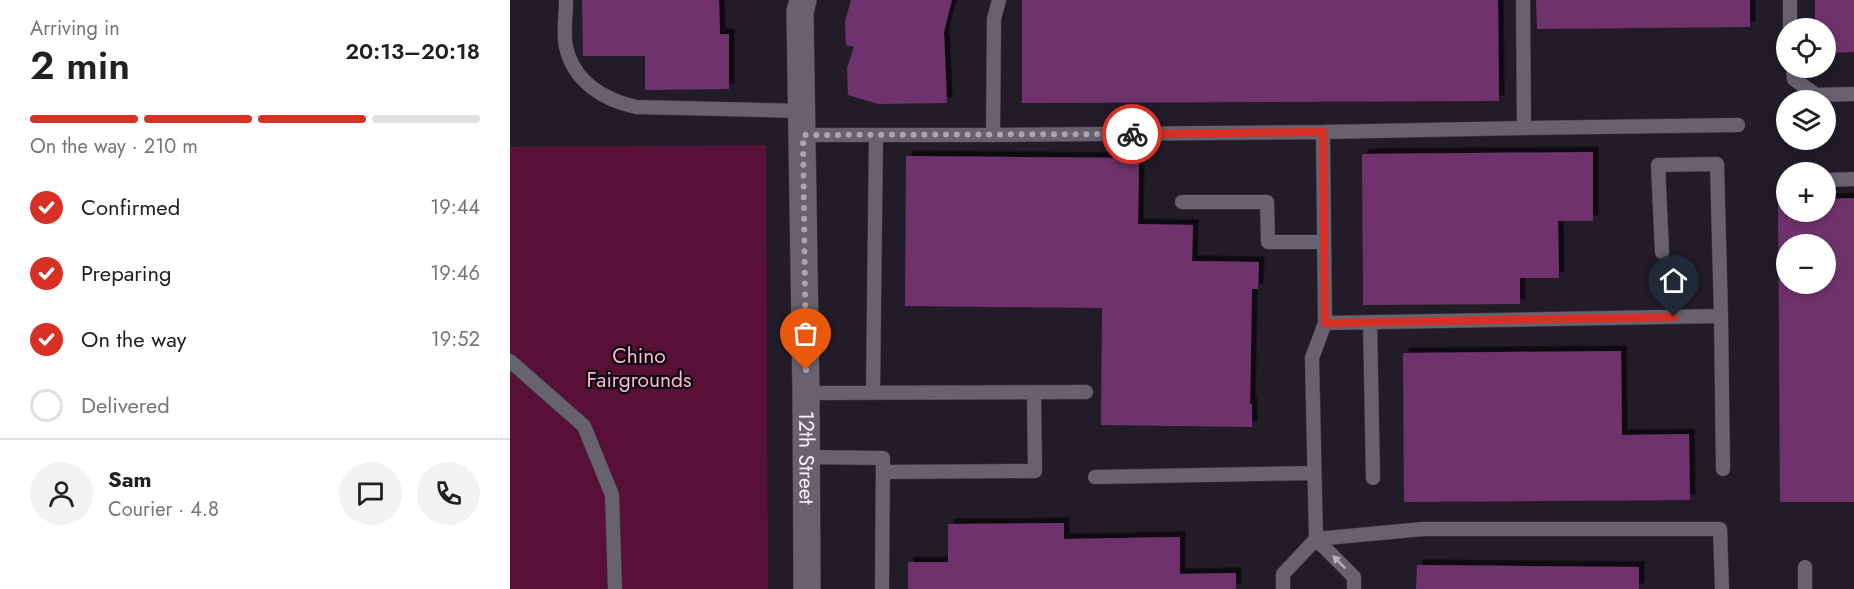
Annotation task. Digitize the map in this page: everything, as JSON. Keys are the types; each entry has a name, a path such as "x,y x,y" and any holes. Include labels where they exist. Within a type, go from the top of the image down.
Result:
{"street":[{"name":"12th Street","path":"803,0 800,12 807,589"}],"lane":[{"path":"566,0 566,46 572,62 581,77 599,94 616,103 636,107 802,123 876,135 1323,132 1738,125"},
{"path":"993,135 994,19 999,0"},
{"path":"1523,0 1524,128"},
{"path":"1790,0 1790,18"},
{"path":"1794,78 1816,94 1854,94"},
{"path":"1323,132 1325,323 1312,358 1316,539 1354,577 1354,589"},
{"path":"873,392 876,135"},
{"path":"1662,252 1658,165 1717,164 1723,469"},
{"path":"1836,180 1854,180"},
{"path":"1182,202 1267,202 1268,242 1324,242"},
{"path":"1325,323 1721,316"},
{"path":"1370,322 1373,478"},
{"path":"510,361 584,426 612,495 615,589"},
{"path":"883,472 1035,471 1034,392"},
{"path":"806,393 1086,392"},
{"path":"806,457 883,458 882,589"},
{"path":"1095,477 1314,473"},
{"path":"1283,589 1283,574 1316,539 1423,530 1720,529 1722,589"},
{"path":"1805,567 1805,589"}],"green space":[{"name":"Chino Fairgrounds","path":"766,145 768,589 510,589 510,147"}],"building":[{"path":"582,0 719,0 720,34 729,34 729,89 645,90 645,56 583,56"},
{"path":"851,0 952,0 944,32 947,103 878,104 848,95 847,68 854,47 846,45 845,21"},
{"path":"1022,0 1498,0 1499,101 1022,103"},
{"path":"1536,0 1750,0 1750,27 1537,29"},
{"path":"1815,0 1854,0 1854,52 1836,53 1836,18 1815,18"},
{"path":"1593,152 1593,221 1558,221 1559,278 1520,278 1520,304 1363,305 1362,154"},
{"path":"906,156 1139,158 1138,224 1193,225 1192,261 1259,262 1258,289 1252,289 1250,404 1252,404 1252,427 1101,425 1102,308 905,306"},
{"path":"1854,198 1854,502 1780,502 1779,294 1836,294 1836,234 1778,234 1778,222 1836,222 1836,199"},
{"path":"1621,351 1622,435 1689,434 1690,500 1404,502 1403,353"},
{"path":"1064,523 1064,539 1180,537 1180,574 1236,573 1236,589 908,589 908,562 948,562 948,524"},
{"path":"1417,565 1639,567 1639,589 1416,589"}],"way so far":[{"path":"806,370 803,135 1132,134"}],"route":[{"path":"1132,134 1323,132 1325,323 1674,317"}]}
